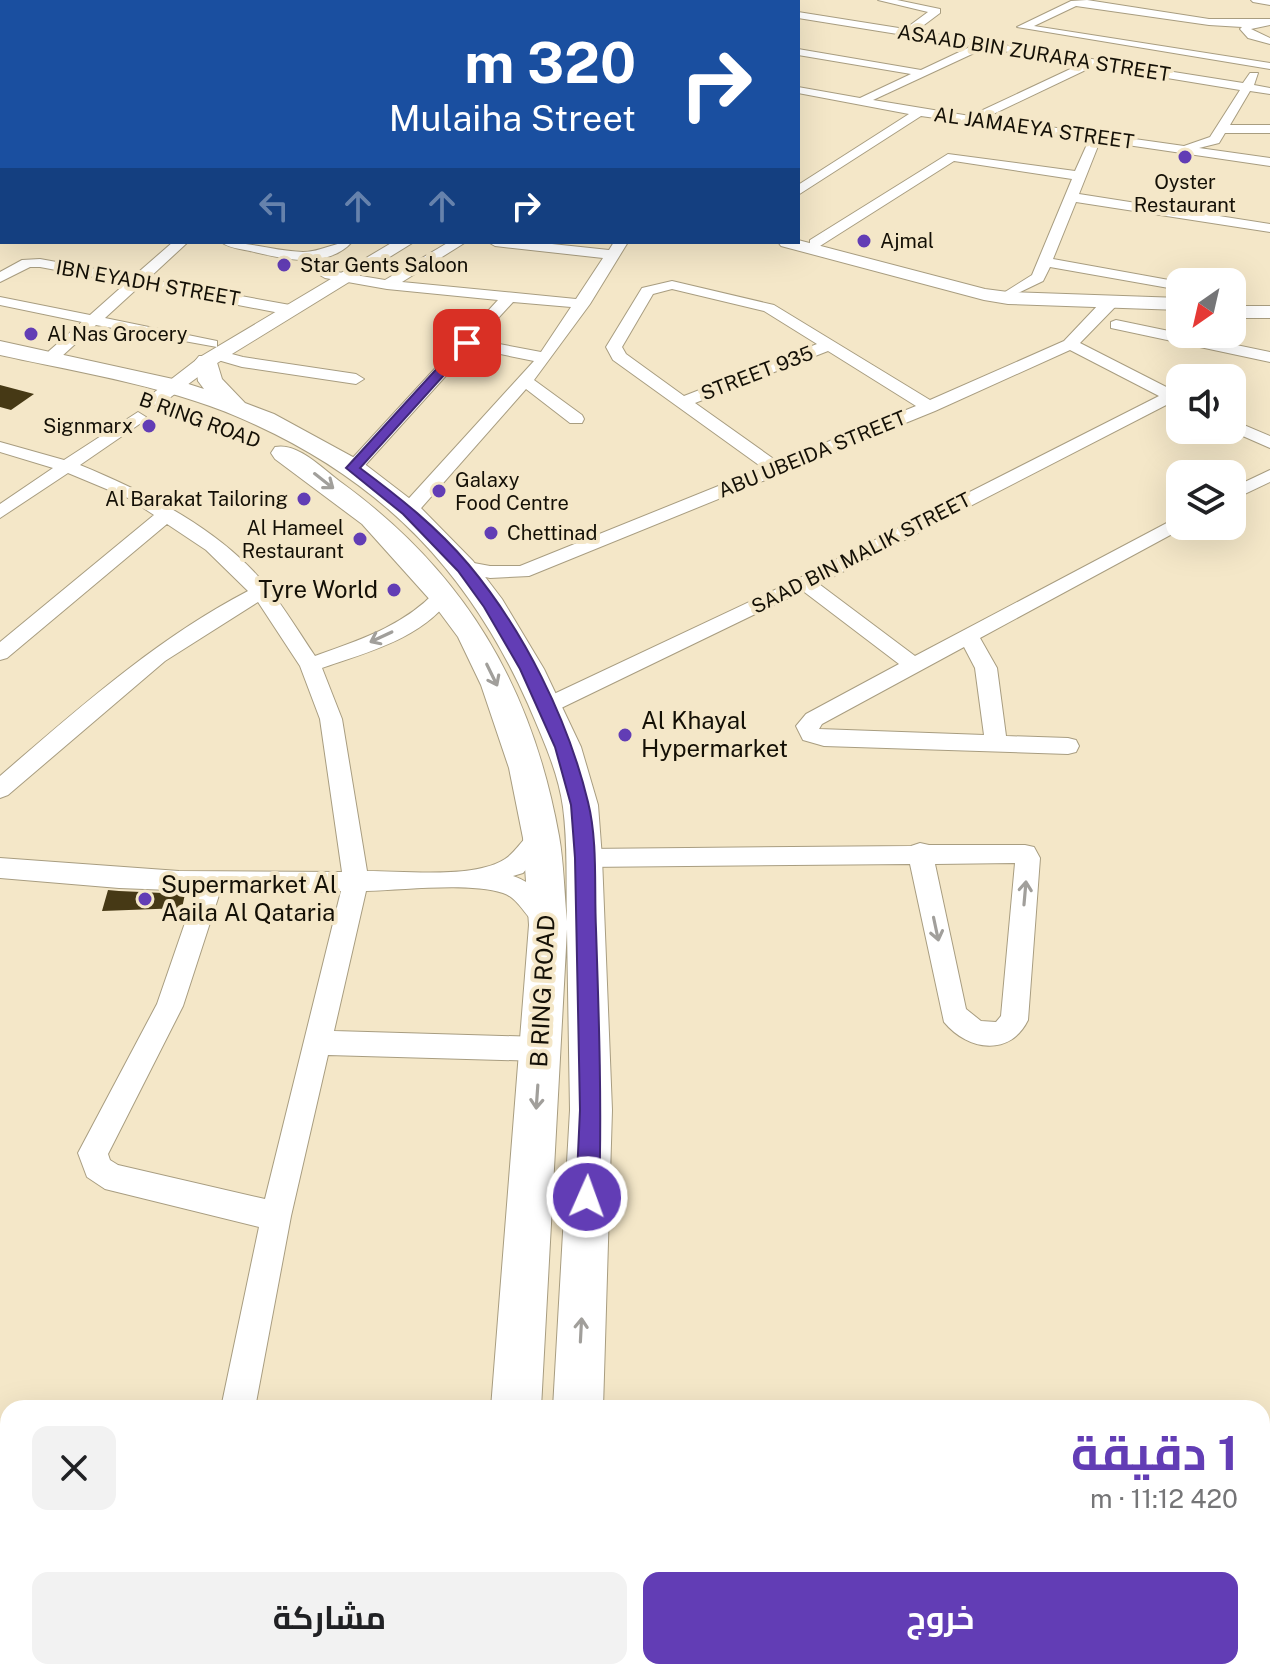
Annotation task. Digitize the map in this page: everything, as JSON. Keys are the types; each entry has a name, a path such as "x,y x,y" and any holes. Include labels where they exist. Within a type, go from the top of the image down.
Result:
{"main road":[{"name":"B RING ROAD","path":"0,348 115,372 303,464 453,581 491,606 547,706 564,747 580,805 584,858 591,1110 578,1400"},
{"path":"208,350 210,381 236,408"},
{"name":"B RING ROAD","path":"0,364 236,408 287,430 353,468 408,511 453,581 472,634 497,685 526,768 541,838 548,925 517,1400"}],"street":[{"path":"883,0 936,11 906,33"},
{"path":"1256,0 1270,2"},
{"path":"1011,32 1079,2 1209,22 1251,32 1270,41"},
{"path":"839,22 851,14"},
{"name":"ASAAD BIN ZURARA STREET","path":"800,15 1270,91"},
{"path":"1251,32 1270,22"},
{"path":"1023,27 1266,59"},
{"path":"1251,32 1266,59"},
{"path":"860,102 1000,38"},
{"path":"800,52 922,73"},
{"path":"1219,135 1266,59"},
{"path":"973,119 1091,63"},
{"name":"AL JAMAEYA STREET","path":"800,90 919,112 1270,162"},
{"path":"800,190 919,112"},
{"path":"1232,113 1270,129"},
{"path":"1178,148 1219,135 1270,129"},
{"path":"1219,135 1228,150 1249,158"},
{"path":"1012,292 1038,278 1096,137"},
{"path":"806,240 946,158 967,157 1080,176"},
{"path":"1071,197 1270,228"},
{"path":"806,240 940,279 1012,292 1112,302 1166,304"},
{"path":"55,354 179,244"},
{"path":"239,244 309,257 333,252 343,244"},
{"path":"0,512 67,466 208,350 334,276 377,244"},
{"path":"334,276 401,244"},
{"path":"387,285 456,244"},
{"path":"408,511 545,358 617,248 536,244"},
{"path":"794,244 961,290 1008,298 1166,296"},
{"name":"IBN EYADH STREET","path":"0,260 24,265 40,263 281,308"},
{"path":"1044,262 1166,284"},
{"path":"0,278 24,265"},
{"path":"334,276 387,285 583,304"},
{"path":"1038,278 1092,320"},
{"path":"776,469 685,401 619,357 614,347 647,291 658,286 689,288 769,308 929,407"},
{"path":"1246,297 1270,296"},
{"path":"353,468 509,297"},
{"path":"0,301 95,319 242,362 356,379"},
{"name":"ABU UBEIDA STREET","path":"453,581 490,572 522,572 929,407 1070,344 1080,336 1098,311 1112,302"},
{"path":"1246,304 1270,304"},
{"path":"1246,312 1270,312"},
{"path":"1116,325 1270,357"},
{"path":"467,343 545,358"},
{"path":"1070,344 1166,393"},
{"name":"STREET 935","path":"685,401 829,345"},
{"path":"525,381 576,419"},
{"name":"SAAD BIN MALIK STREET","path":"547,706 805,583 1166,403"},
{"path":"1246,432 1270,443"},
{"path":"0,447 67,466 134,494 213,546 261,592 310,665 331,719 356,882 276,1216 240,1400"},
{"path":"1246,488 1270,475"},
{"path":"0,653 167,514"},
{"path":"1068,746 824,738 808,730 809,721 1166,530"},
{"name":"ABU UBEIDA STREET","path":"491,606 522,572"},
{"path":"310,665 412,623 430,610 453,581"},
{"path":"805,583 915,666"},
{"path":"0,789 162,655 230,607 261,592"},
{"path":"969,637 986,668 996,744"},
{"path":"479,879 514,866 541,838"},
{"path":"584,858 920,852 1021,852 1028,858 1014,1020 1004,1032 986,1035 976,1032 967,1028 954,1014 920,852"},
{"path":"0,868 91,879 211,882 479,879 507,882 519,888 533,901 548,925"},
{"path":"211,882 170,1006 93,1153 94,1165 101,1173 116,1179 276,1216"},
{"path":"319,1043 540,1049"}],"building":[{"path":"0,385 34,394 11,410 0,407"},
{"name":"Supermarket Al Aaila Al Qataria","path":"108,890 185,894 182,908 102,911"}],"place":[{"name":"Oyster Restaurant","path":"1185,157"},
{"name":"Ajmal","path":"864,241"},
{"name":"Star Gents Saloon","path":"284,265"},
{"name":"Al Nas Grocery","path":"31,334"},
{"name":"Signmarx","path":"149,426"},
{"name":"Galaxy Food Centre","path":"439,491"},
{"name":"Al Barakat Tailoring","path":"304,499"},
{"name":"Chettinad","path":"491,533"},
{"name":"Al Hameel Restaurant","path":"360,539"},
{"name":"Tyre World","path":"394,590"},
{"name":"Al Khayal Hypermarket","path":"625,735"},
{"name":"Supermarket Al Aaila Al Qataria","path":"145,899"}],"route":[{"path":"467,343 353,468 408,511 463,567 491,606 528,669 564,747 580,805 584,858 591,1110 587,1197"}]}
